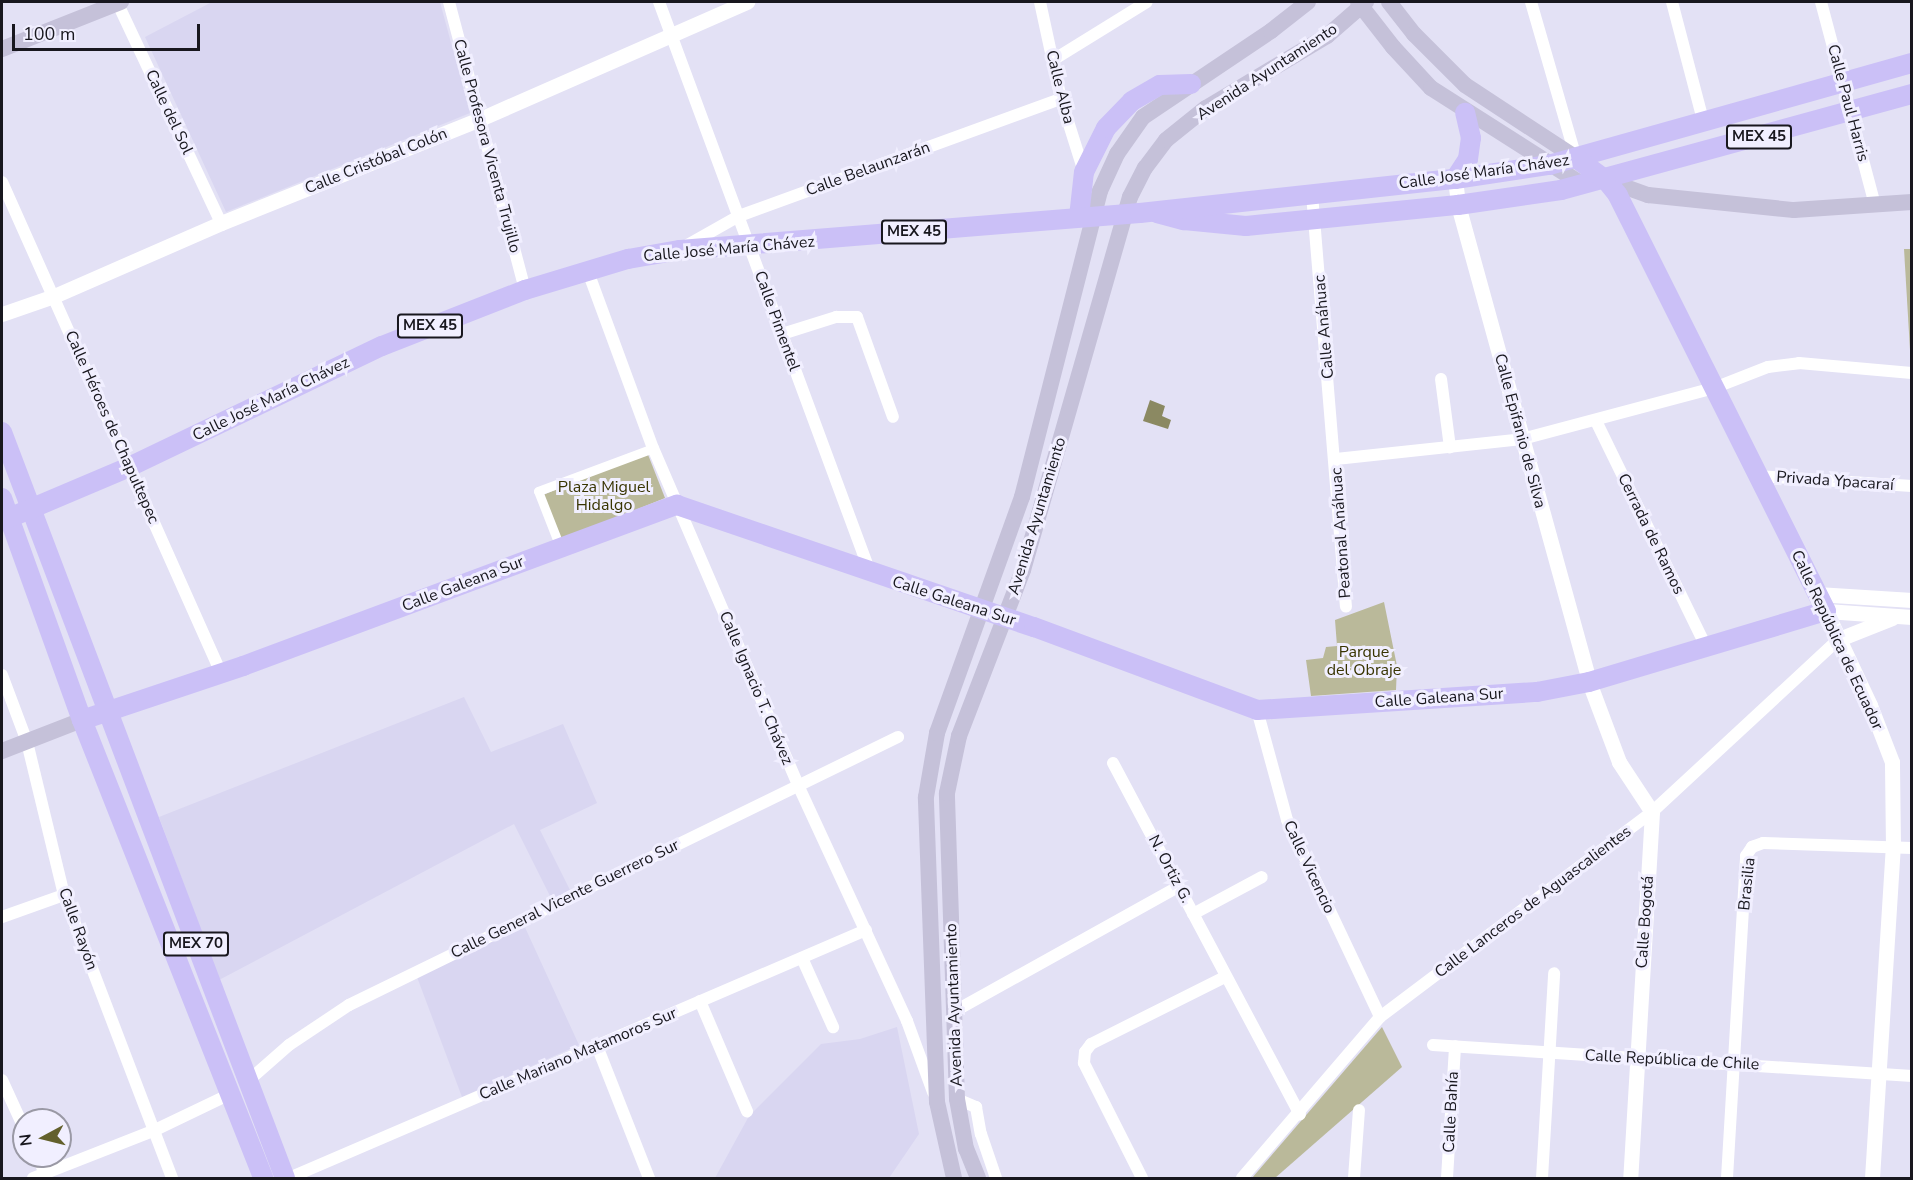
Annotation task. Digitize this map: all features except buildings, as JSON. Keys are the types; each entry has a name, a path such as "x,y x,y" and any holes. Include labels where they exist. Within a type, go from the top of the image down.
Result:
{"main road":[{"path":"2,49 119,2"},
{"name":"Avenida Ayuntamiento","path":"954,1179 937,1102 927,797 937,733 1022,497 1100,191 1117,154 1143,117 1308,2"},
{"path":"1358,2 1431,88 1465,113 1583,184"},
{"name":"Avenida Ayuntamiento","path":"978,1179 966,1149 957,1099 947,793 958,736 1023,570 1130,197 1145,168 1167,141 1206,108 1327,36 1366,2"},
{"path":"1389,2 1451,73 1486,101 1576,158"},
{"name":"Calle José María Chávez","path":"32,508 129,466 382,346 525,290 587,269 680,250 1146,212 1455,179 1550,165 1911,63"},
{"path":"1080,217 1084,172 1106,128 1132,101 1160,85 1191,84"},
{"name":"Calle José María Chávez","path":"1146,212 1184,220 1246,226 1458,205 1606,180 1911,94"},
{"path":"1455,179 1468,159 1472,138 1465,113"},
{"name":"Calle República de Ecuador","path":"1576,158 1606,180 1618,195 1821,602"},
{"path":"1606,180 1648,195 1713,204 1794,210 1911,202"},
{"name":"MEX 70","path":"2,432 32,508 104,711 156,836 247,1082 287,1179"},
{"name":"MEX 70","path":"2,498 5,519 82,720 263,1179"},
{"name":"Calle Galeana Sur","path":"82,720 221,673 677,505 870,573 1034,627 1257,710 1537,692 1589,682 1706,647 1821,602"},
{"name":"MEX 45","path":"5,519 32,508"},
{"path":"2,751 82,720"}],"street":[{"name":"Calle del Sol","path":"119,2 221,223"},
{"name":"Calle Profesora Vicenta Trujillo","path":"450,2 525,290"},
{"name":"Calle Pimentel","path":"659,2 870,573"},
{"name":"Calle Cristóbal Colón","path":"2,314 54,296 221,223 480,119 671,33 747,2"},
{"name":"Calle Alba","path":"1040,2 1061,99 1084,172"},
{"path":"1053,60 1147,2"},
{"path":"1531,2 1576,158"},
{"path":"1672,2 1703,120"},
{"name":"Calle Paul Harris","path":"1821,2 1875,205"},
{"name":"Calle Belaunzarán","path":"680,250 739,216 1061,99"},
{"name":"Calle Epifanio de Silva","path":"1455,179 1458,205 1589,682"},
{"name":"Calle Héroes de Chapultepec","path":"2,182 221,673"},
{"name":"Calle Anáhuac","path":"1312,194 1336,459"},
{"name":"Calle Ignacio T. Chávez","path":"587,269 653,448 798,784 907,1021 937,1102"},
{"path":"782,333 836,317 856,318 893,417"},
{"path":"1336,459 1522,439 1714,388 1768,367 1799,363 1911,373"},
{"path":"1441,379 1450,447"},
{"name":"Cerrada de Ramos","path":"1596,421 1706,647"},
{"path":"560,547 538,491 653,448"},
{"name":"Peatonal Anáhuac","path":"1336,459 1346,607"},
{"name":"Privada Ypacaraí","path":"1758,476 1911,486"},
{"path":"1821,602 1911,600"},
{"path":"1821,602 1911,617"},
{"name":"Calle República de Ecuador","path":"1821,602 1870,705 1892,762 1893,847 1872,1179"},
{"path":"1839,639 1896,616"},
{"name":"Calle Lanceros de Aguascalientes","path":"1242,1179 1300,1114 1380,1017 1652,812 1839,639"},
{"name":"Calle Rayón","path":"2,675 27,742 64,895 172,1179"},
{"path":"1589,682 1619,762 1652,812"},
{"name":"Calle Vicencio","path":"1257,710 1287,820 1380,1017"},
{"name":"Calle General Vicente Guerrero Sur","path":"247,1082 289,1045 349,1005 898,737"},
{"name":"N. Ortiz G.","path":"1113,763 1300,1114"},
{"name":"Calle Bogotá","path":"1630,1179 1652,812"},
{"name":"Brasilia","path":"1734,1063 1746,856 1752,847 1763,843 1893,847"},
{"path":"1893,847 1911,848"},
{"path":"1193,914 1262,878"},
{"path":"955,1011 1178,887"},
{"path":"2,917 64,895"},
{"name":"Calle Mariano Matamoros Sur","path":"287,1179 866,930"},
{"path":"802,958 833,1027"},
{"path":"1542,1179 1554,973"},
{"path":"1142,1179 1084,1063 1085,1052 1091,1044 1225,976"},
{"path":"700,1001 747,1111"},
{"path":"597,1046 649,1179"},
{"name":"Calle República de Chile","path":"1433,1046 1734,1063 1911,1076"},
{"name":"Calle Bahía","path":"1447,1179 1455,1046"},
{"path":"1727,1179 1734,1063"},
{"path":"2,1080 15,1108"},
{"path":"33,1179 153,1131 228,1095"},
{"path":"957,1099 976,1107 981,1134 996,1179"},
{"path":"1354,1179 1359,1110"},
{"path":"43,1168 45,1173"}],"shaded area":[{"path":"212,2 440,2 470,113 226,212 145,37"},
{"path":"1150,400 1165,406 1162,416 1171,420 1168,429 1143,421"},
{"path":"464,697 491,752 563,724 597,803 540,830 570,890 552,900 514,824 219,980 159,817"},
{"path":"523,923 579,1045 462,1097 417,977"},
{"path":"897,1027 919,1134 889,1178 715,1178 749,1116 821,1044 860,1039"}],"green space":[{"path":"1904,249 1911,249 1911,350 1910,350"},
{"name":"Plaza Miguel Hidalgo","path":"647,452 665,498 561,540 543,495"},
{"name":"Parque del Obraje","path":"1384,602 1397,666 1396,690 1311,696 1306,660 1323,658 1326,647 1337,646 1335,620"},
{"path":"1382,1027 1402,1067 1275,1178 1252,1178"}]}
